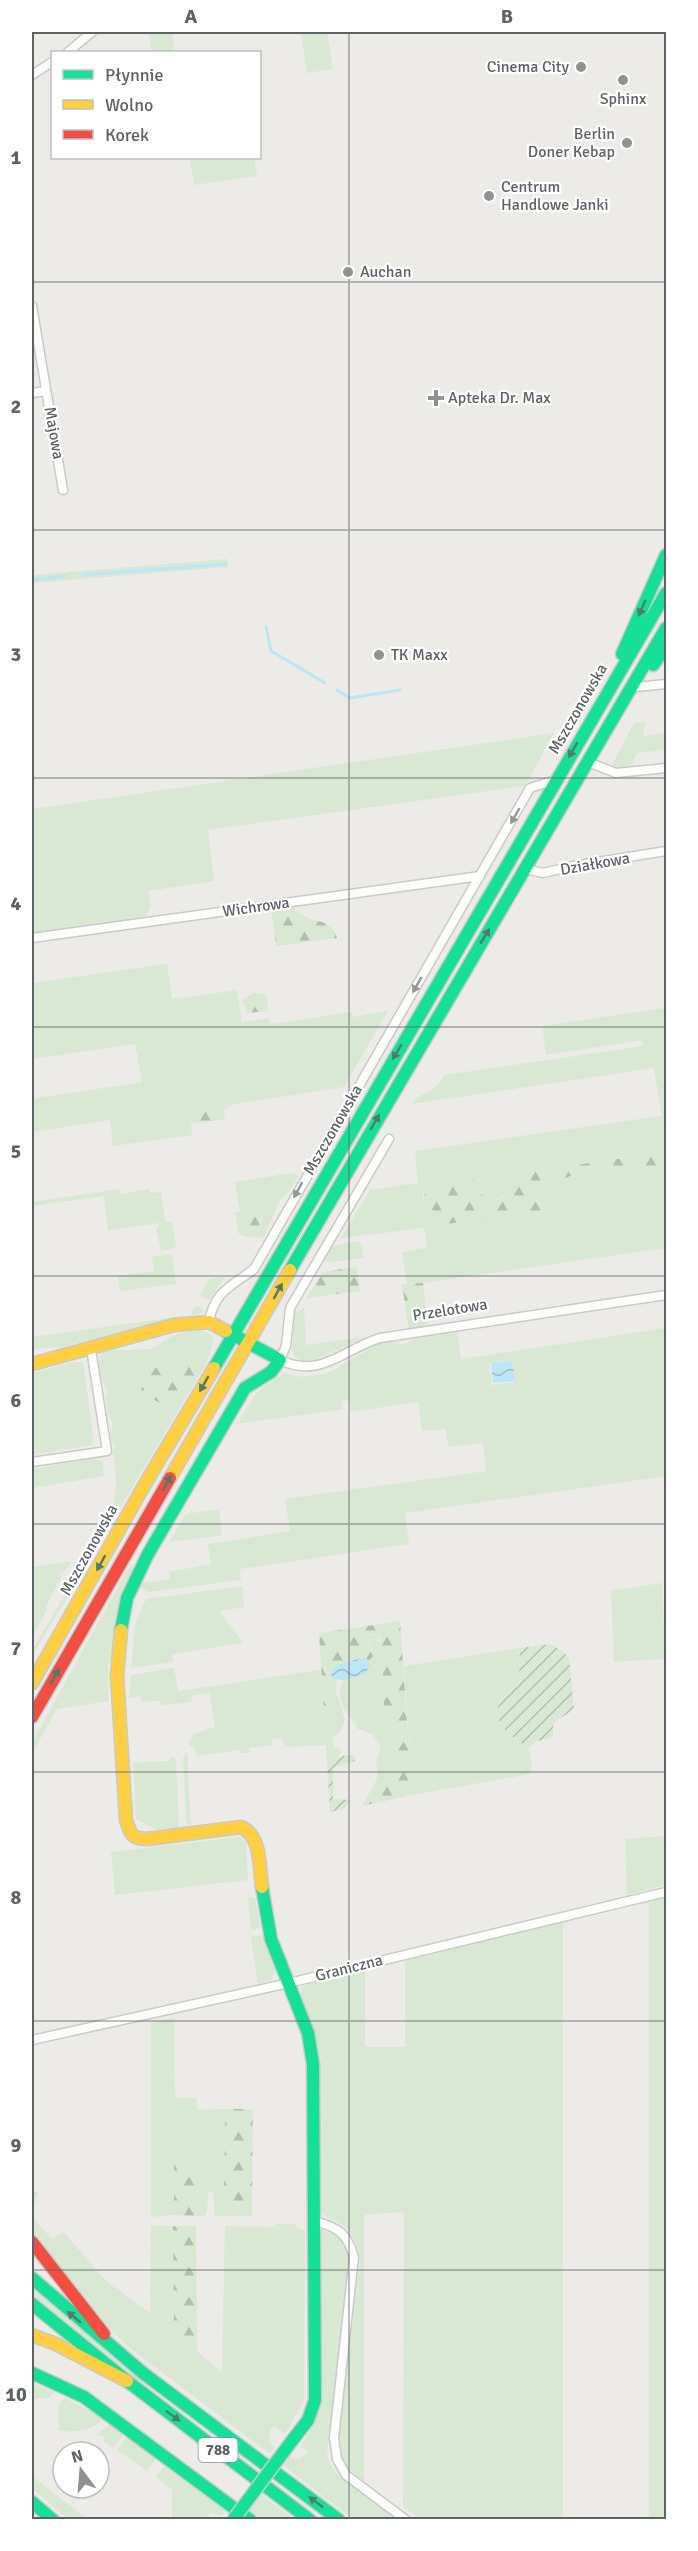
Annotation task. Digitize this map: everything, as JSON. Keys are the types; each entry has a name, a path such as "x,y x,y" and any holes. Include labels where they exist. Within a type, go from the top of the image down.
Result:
{"main road":[{"path":"603,699 666,555"},
{"name":"Mszczonowska","path":"33,1681 148,1479 666,593"},
{"name":"Mszczonowska","path":"32,1717 250,1342 310,1234 666,628"},
{"path":"621,706 666,647"},
{"path":"32,1364 174,1325 209,1322"},
{"name":"Przelotowa","path":"209,1322 280,1360"},
{"path":"233,2520 308,2420 315,2400 313,2064 308,2033 271,1939 256,1842 250,1831 241,1827 137,1839 130,1834 126,1820 117,1676 121,1624 127,1598 143,1563 245,1388 271,1372 280,1360"},
{"path":"32,2242 81,2306 135,2367"},
{"name":"788","path":"32,2278 64,2310 135,2367 339,2520"},
{"name":"788","path":"32,2304 310,2520"},
{"path":"32,2335 56,2344 127,2380"},
{"path":"32,2373 84,2397 250,2520"},
{"path":"32,2502 52,2520"}],"street":[{"path":"69,51 92,32"},
{"path":"32,75 51,63"},
{"name":"Majowa","path":"32,306 63,490"},
{"path":"32,393 46,391"},
{"path":"636,687 666,684"},
{"path":"588,762 616,773 666,768"},
{"path":"209,1322 211,1310 220,1293 254,1269 530,788 555,780"},
{"name":"Działkowa","path":"525,868 543,873 666,851"},
{"name":"Wichrowa","path":"32,938 480,876"},
{"path":"280,1360 286,1346 290,1308 389,1139"},
{"name":"Przelotowa","path":"280,1360 309,1368 326,1363 364,1343 380,1338 666,1295"},
{"path":"32,1462 107,1451 91,1349"},
{"name":"Graniczna","path":"32,2040 289,1983 666,1892"},
{"path":"315,2221 344,2233 354,2257 334,2438 337,2459 346,2475 406,2520"}],"green space":[{"path":"149,32 172,32 175,51 152,51"},
{"path":"301,32 306,34 327,32 333,69 307,73"},
{"path":"190,159 254,159 257,176 194,185"},
{"path":"227,559 228,567 32,583 32,575"},
{"path":"645,722 643,736 666,733 666,749 637,753 630,769 611,767 634,723"},
{"path":"554,733 525,786 208,830 214,881 148,891 151,905 145,920 32,936 32,809"},
{"path":"294,905 303,916 329,926 337,938 276,946 271,908"},
{"path":"167,964 172,999 237,990 242,1022 269,1018 271,1024 352,1012 353,1017 388,1011 344,1087 190,1111 192,1135 113,1146 110,1120 32,1132 32,1099 142,1082 135,1044 32,1059 32,983"},
{"path":"254,993 266,994 268,1011 247,1013 243,1000"},
{"path":"666,1008 666,1152 507,1175 510,1185 506,1195 491,1201 480,1193 475,1180 424,1186 422,1202 418,1207 419,1209 432,1207 435,1226 494,1215 525,1217 540,1203 535,1199 535,1190 578,1173 640,1164 653,1172 666,1170 666,1248 407,1284 402,1252 427,1248 424,1228 341,1238 370,1190 418,1183 415,1151 662,1116 654,1068 412,1104 432,1090 444,1075 643,1046 642,1040 546,1055 542,1026"},
{"path":"234,1105 224,1109 225,1119 191,1124 190,1111"},
{"path":"666,1152 666,1170 653,1172 640,1164 578,1173 535,1190 535,1199 543,1207 534,1217 495,1216 435,1226 432,1208 418,1209 424,1197 424,1186 475,1180 480,1192 494,1200 504,1196 509,1190 507,1175"},
{"path":"291,1173 299,1176 289,1192 280,1199 264,1237 257,1238 263,1214 245,1211 244,1236 239,1234 235,1212 240,1211 235,1182"},
{"path":"119,1189 120,1194 149,1189 150,1193 161,1192 165,1222 172,1221 176,1248 161,1251 156,1228 159,1227 159,1223 108,1231 104,1196 32,1206 32,1202"},
{"path":"263,1208 257,1238 244,1236 244,1211"},
{"path":"360,1241 364,1258 322,1263 332,1246"},
{"path":"172,1254 176,1284 120,1291 118,1276 154,1271 152,1257"},
{"path":"357,1267 360,1291 307,1298 322,1272"},
{"path":"225,1277 209,1300 200,1296 209,1279"},
{"path":"423,1283 428,1324 409,1330 402,1284"},
{"path":"195,1306 203,1308 204,1312 111,1337 110,1335 63,1347 32,1349 32,1337 191,1315"},
{"path":"304,1308 306,1345 366,1337 307,1362 294,1356 292,1351 295,1313"},
{"path":"666,1328 666,1476 405,1513 409,1544 240,1569 241,1580 148,1592 140,1587 141,1583 170,1579 169,1572 211,1564 208,1544 290,1531 285,1499 486,1471 483,1443 448,1447 446,1429 422,1431 418,1402 351,1412 348,1400 341,1401 343,1409 237,1424 257,1392 284,1373 302,1377 328,1373 385,1340 403,1344 409,1342 415,1335 457,1329 461,1359","holes":["512,1361 515,1382 492,1385 489,1363"]},
{"path":"198,1330 208,1332 214,1340 206,1364 32,1656 32,1651 109,1519 114,1501 116,1478 113,1451 115,1448 111,1437 112,1422 108,1415 106,1399 108,1390 100,1373 100,1354 103,1351 151,1349 177,1334","holes":["202,1362 161,1402 143,1393 150,1384 150,1387 161,1386 159,1374 142,1377"]},
{"path":"203,1361 178,1407 168,1408 146,1396 141,1390 143,1385 150,1383 151,1387 160,1386 159,1375 142,1377 136,1371"},
{"path":"73,1362 83,1362 93,1434 92,1445 32,1455 32,1373"},
{"path":"92,1459 102,1461 104,1476 32,1488 32,1469"},
{"path":"219,1509 222,1535 169,1542 186,1514"},
{"path":"72,1561 65,1571 46,1571 32,1579 32,1567"},
{"path":"131,1563 134,1568 117,1614 112,1662 108,1664 109,1701 57,1709 32,1753 32,1743"},
{"path":"65,1571 43,1587 32,1589 32,1579 40,1573"},
{"path":"63,1574 46,1606 47,1610 32,1637 32,1589"},
{"path":"662,1583 665,1659 614,1662 611,1591"},
{"path":"242,1586 244,1607 219,1611 243,1643 172,1654 173,1662 131,1668 135,1625 146,1599"},
{"path":"400,1621 412,1795 362,1806 375,1783 393,1779 398,1775 400,1766 395,1753 397,1729 384,1705 382,1645 379,1636 370,1634 367,1641 373,1656 369,1661 366,1658 335,1666 331,1675 333,1679 331,1692 333,1720 331,1726 325,1728 319,1633"},
{"path":"376,1634 382,1645 384,1705 397,1729 395,1753 400,1766 398,1775 393,1779 375,1783 378,1776 376,1761 381,1746 372,1734 356,1728 356,1723 342,1703 340,1692 343,1680 358,1676 370,1665 369,1661 372,1656 368,1636"},
{"path":"550,1644 564,1652 569,1658 574,1708 555,1722 553,1738 537,1741 529,1748 502,1726 497,1711 507,1694 519,1685 520,1648"},
{"path":"520,1648 519,1685 507,1694 497,1711 498,1719 503,1726 529,1748 532,1767 530,1774 412,1795 404,1666"},
{"path":"174,1668 178,1691 321,1670 325,1727 333,1720 329,1691 333,1679 337,1679 336,1693 345,1719 340,1732 332,1738 334,1748 341,1749 339,1759 327,1761 326,1745 286,1747 280,1738 272,1739 272,1745 249,1748 249,1753 241,1753 240,1750 197,1756 195,1748 189,1745 193,1734 215,1727 209,1693 191,1696 192,1702 161,1705 160,1701 141,1702 141,1696 129,1698 131,1675"},
{"path":"187,1751 191,1826 186,1821 183,1758"},
{"path":"355,1755 355,1761 333,1768 333,1799 351,1800 344,1809 330,1812 327,1761"},
{"path":"172,1756 176,1759 179,1827 157,1830 136,1819 133,1763 168,1761"},
{"path":"666,1836 666,1885 627,1895 625,1839"},
{"path":"240,1837 246,1842 248,1880 115,1895 111,1852"},
{"path":"666,1896 666,2520 649,2519 649,1900"},
{"path":"248,1897 255,1898 260,1928 251,1930"},
{"path":"563,1922 563,2519 420,2519 403,2507 404,2212 364,2215 364,2482 344,2462 340,2450 339,2434 360,2260 358,2248 350,2233 342,2224 321,2211 320,2070 301,1994 302,1988 309,1984 365,1970 365,2047 405,2047 405,1961"},
{"path":"262,1935 275,1971 272,1980 258,1984 251,1937"},
{"path":"174,2018 175,2098 197,2098 197,2110 225,2109 224,2201 252,2201 252,2216 215,2216 213,2192 208,2192 207,2213 205,2216 197,2216 197,2157 174,2156 174,2215 151,2217 151,2023"},
{"path":"225,2109 253,2109 252,2201 224,2202"},
{"path":"174,2156 197,2157 197,2216 174,2215"},
{"path":"32,2192 38,2192 33,2215 52,2239 64,2232 104,2279 150,2313 151,2226 173,2226 174,2332 222,2372 225,2226 275,2227 276,2224 296,2224 297,2228 305,2230 304,2400 285,2434 274,2426 270,2429 269,2440 275,2448 270,2454 129,2347 103,2323 32,2231"},
{"path":"173,2226 196,2226 197,2351 174,2332"},
{"path":"321,2232 336,2234 340,2238 347,2250 350,2271 327,2451 328,2458 339,2476 400,2519 353,2519 282,2465 287,2457 300,2459 309,2452 300,2447 317,2418 320,2405"},
{"path":"32,2288 144,2383 143,2385 32,2296"},
{"path":"32,2383 54,2392 49,2398 32,2399"},
{"path":"65,2398 103,2418 89,2429 59,2431 58,2405"},
{"path":"110,2424 124,2434 113,2448 111,2440 104,2440 104,2436 95,2436"},
{"path":"128,2436 157,2458 147,2471 117,2450"},
{"path":"164,2466 225,2511 221,2516 211,2513 203,2519 172,2519 172,2490 156,2477"},
{"path":"32,2476 51,2491 51,2500 63,2500 87,2519 67,2519 32,2488"},
{"path":"259,2493 294,2519 260,2519 247,2510"}],"water":[{"path":"512,1361 515,1381 493,1383 491,1363"},
{"path":"366,1658 370,1665 365,1674 343,1680 333,1679 331,1675 335,1666"}],"waterway":[{"path":"82,575 226,564"},
{"path":"32,580 65,576"},
{"path":"266,627 271,651 325,683"},
{"path":"337,690 350,698 400,690"}],"traffic: fast":[{"path":"622,654 666,555"},
{"path":"214,1368 666,593"},
{"path":"290,1270 666,628"},
{"path":"653,665 666,647"},
{"path":"121,1630 127,1598 148,1554 245,1388 271,1372 280,1360 226,1331"},
{"path":"262,1887 271,1939 308,2033 313,2064 315,2400 308,2420 291,2442"},
{"path":"32,2278 143,2373 339,2520"},
{"path":"32,2304 127,2381 310,2520"},
{"path":"32,2373 84,2397 250,2520"},
{"path":"233,2520 291,2442"},
{"path":"32,2502 53,2520"}],"traffic: slow":[{"path":"170,1478 290,1270"},
{"path":"32,1364 174,1325 209,1322 226,1331"},
{"path":"32,1683 214,1368"},
{"path":"121,1630 117,1676 126,1820 130,1832 135,1837 147,1839 241,1827 248,1831 256,1845 262,1887"},
{"path":"32,1683 36,1676"},
{"path":"32,2335 56,2344 127,2381"}],"traffic: jam":[{"path":"32,1717 170,1478"},
{"path":"32,2242 104,2334"}],"place":[{"name":"Cinema City","path":"581,67"},
{"name":"Sphinx","path":"623,80"},
{"name":"Berlin Doner Kebap","path":"627,143"},
{"name":"Centrum Handlowe Janki","path":"489,196"},
{"name":"Auchan","path":"348,272"},
{"name":"Apteka Dr. Max","path":"436,398"},
{"name":"TK Maxx","path":"379,655"}]}
